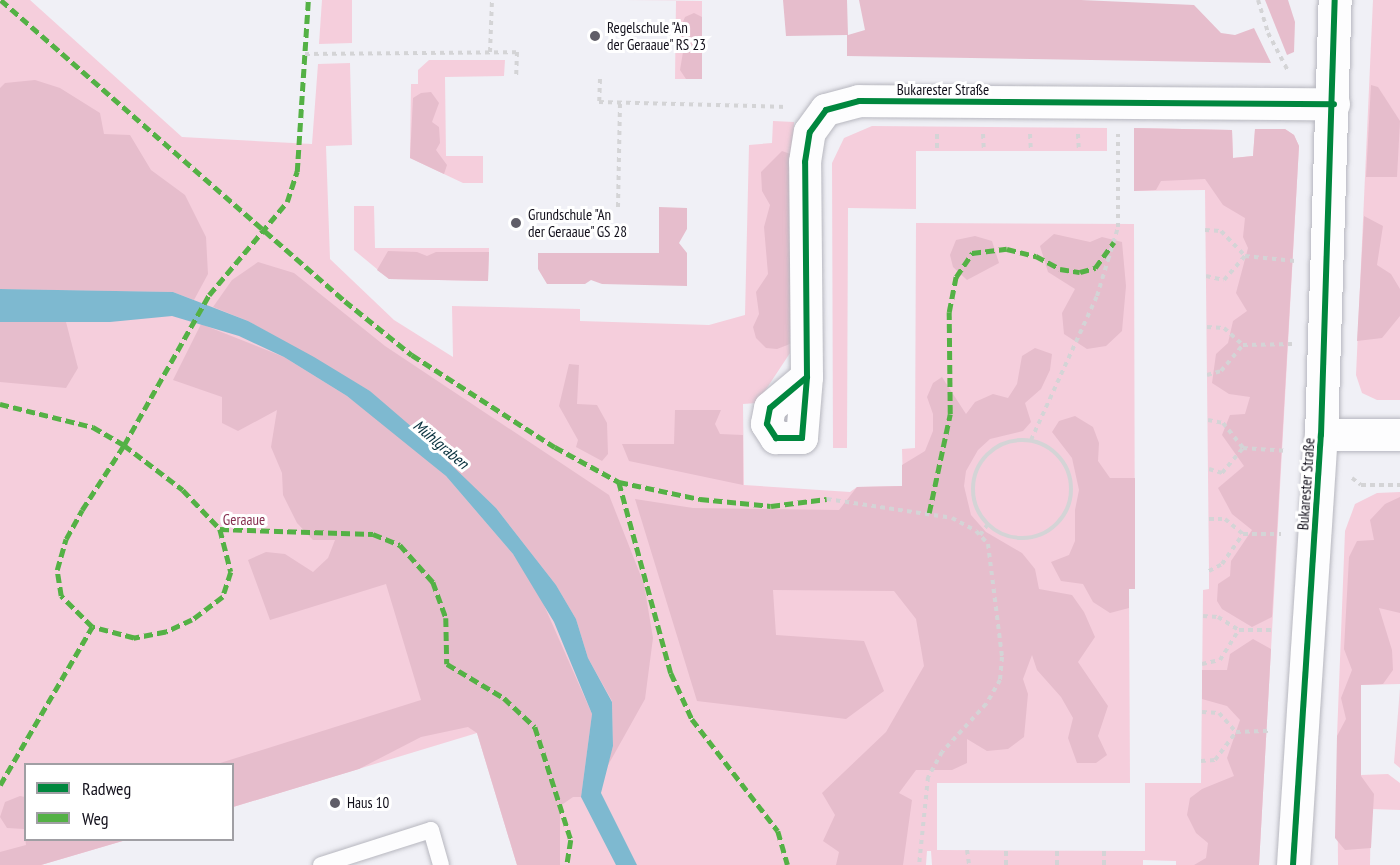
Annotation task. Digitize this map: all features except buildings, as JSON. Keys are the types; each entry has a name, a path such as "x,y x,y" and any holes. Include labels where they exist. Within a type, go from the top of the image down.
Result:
{"street":[{"name":"Bukarester Straße","path":"1293,865 1321,435 1334,104 1335,0"},
{"name":"Bukarester Straße","path":"807,377 805,162 810,132 826,110 858,101 1334,104"},
{"path":"1321,435 1400,435"}],"lane":[{"path":"321,865 430,830 441,865"}],"path":[{"path":"490,52 492,0"},
{"path":"1258,0 1268,33 1288,72"},
{"path":"305,54 517,52 516,76"},
{"path":"600,79 599,102 794,107"},
{"path":"618,207 620,102"},
{"path":"1031,440 1097,296 1118,227 1119,132"},
{"path":"1205,230 1221,231 1245,256 1297,261"},
{"path":"1206,276 1224,280 1245,256"},
{"path":"1207,327 1224,328 1243,345 1294,344"},
{"path":"1207,375 1221,371 1243,345"},
{"path":"1208,420 1222,423 1243,448 1289,451"},
{"path":"1031,440 1052,450 1067,469 1070,492 1064,515 1046,531 1023,538 1008,536 988,524 974,502 972,486 976,469 998,445 1031,440"},
{"path":"1209,469 1222,473 1243,448"},
{"path":"1349,475 1360,486 1400,485"},
{"path":"827,499 952,518 980,535 988,544 998,606 1002,657 1000,680 986,704 942,752 928,777 919,865"},
{"path":"1209,519 1225,519 1243,534 1285,534"},
{"path":"980,535 988,524"},
{"path":"1209,570 1222,564 1243,534"},
{"path":"1203,616 1218,616 1239,630 1280,630"},
{"path":"1202,664 1220,660 1239,630"},
{"path":"1202,712 1219,713 1236,732 1274,731"},
{"path":"1201,761 1215,760 1236,732"},
{"path":"967,850 969,865"},
{"path":"1006,850 1006,865"},
{"path":"1057,850 1058,865"},
{"path":"1104,851 1104,865"}],"green space":[{"name":"Geraaue","path":"0,0 30,0 182,137 312,144 318,64 350,63 352,145 326,146 330,259 394,320 453,357 452,306 580,309 580,321 709,325 745,315 749,145 772,143 773,121 794,122 790,353 757,403 743,404 744,485 850,492 857,487 903,486 902,449 915,448 916,223 1134,224 1135,589 1129,589 1130,783 937,783 937,850 1145,851 1145,783 1201,783 1203,590 1209,589 1205,190 1134,191 1134,128 1232,130 1233,158 1253,156 1255,129 1285,129 1294,135 1299,146 1259,865 1176,865 1176,861 1143,860 1143,865 932,865 931,851 927,851 926,865 517,865 477,733 234,807 234,763 24,763 24,841 123,841 41,865 0,865"},
{"path":"322,0 352,0 352,43 319,44"},
{"path":"624,0 702,1 702,79 675,79 676,1"},
{"path":"1373,0 1400,0 1400,400 1377,400 1362,393 1356,375"},
{"path":"429,60 505,60 504,76 445,77 446,156 483,156 483,183 463,183 410,158 411,84 418,84 418,70"},
{"path":"872,126 1107,128 1107,151 916,151 916,209 848,208 847,448 833,448 832,163 844,138"},
{"path":"354,206 374,206 375,248 489,248 488,281 389,279 354,250"},
{"path":"1400,492 1400,684 1361,685 1361,775 1388,774 1400,783 1400,810 1371,809 1370,865 1338,865 1337,736 1345,531 1355,504 1377,493"},
{"path":"1400,688 1400,768 1394,763"}],"shaded area":[{"path":"783,0 847,0 848,35 865,30 859,0 1081,0 1194,5 1221,33 1235,35 1254,28 1271,63 847,56 847,35 786,36"},
{"path":"1265,0 1288,0 1295,22 1294,52 1287,55"},
{"path":"694,13 702,17 702,79 686,79 680,70 683,52 680,29 685,17"},
{"path":"35,80 60,88 100,113 104,134 130,135 151,170 185,195 206,237 208,274 194,300 173,292 0,289 0,88 5,83"},
{"path":"1371,85 1378,87 1400,121 1397,177 1366,177"},
{"path":"431,92 439,103 432,122 439,127 440,143 436,150 447,165 444,174 410,158 413,98 421,93"},
{"path":"1134,128 1232,130 1233,158 1253,156 1255,129 1285,129 1294,135 1299,146 1272,617 1252,627 1222,609 1217,601 1218,584 1230,576 1231,561 1252,530 1232,514 1218,488 1244,466 1222,435 1230,415 1245,414 1250,397 1229,394 1212,383 1216,354 1228,343 1233,321 1247,311 1236,293 1248,248 1243,237 1245,218 1223,205 1205,179 1161,181 1156,190 1134,191"},
{"path":"782,151 793,155 790,344 777,349 766,348 756,338 753,327 759,314 756,292 768,274 764,227 770,205 762,191 761,172"},
{"path":"659,207 687,208 687,229 679,243 687,253 687,286 602,284 591,280 585,284 547,284 538,269 538,253 659,253"},
{"path":"1364,216 1383,226 1377,265 1391,274 1400,289 1400,316 1382,338 1357,341"},
{"path":"1054,234 1090,242 1102,237 1122,242 1126,286 1122,331 1106,346 1087,349 1064,334 1062,313 1075,289 1048,272 1040,246"},
{"path":"975,236 992,241 999,263 967,280 953,267 950,255 956,240"},
{"path":"388,251 417,252 427,256 436,252 489,252 488,281 389,279 377,270"},
{"path":"258,262 294,273 385,346 609,495 644,584 653,638 645,699 607,767 613,746 612,701 588,658 576,619 556,585 496,508 370,391 248,321 213,307 232,280"},
{"path":"0,322 66,322 78,368 66,388 0,382"},
{"path":"201,324 284,357 347,396 446,476 513,554 536,587 592,714 581,797 573,797 560,806 560,865 517,865 477,733 468,727 421,737 359,769 234,807 234,763 220,763 421,700 386,584 270,620 248,560 266,552 285,554 313,572 328,558 335,540 313,540 297,523 283,495 282,473 271,447 277,410 238,431 222,423 222,397 173,380"},
{"path":"1035,348 1052,354 1050,370 1041,389 1025,403 1031,422 1023,431 990,439 978,450 966,471 964,486 971,515 986,532 1022,553 1035,569 1039,589 1072,595 1084,612 1095,637 1078,662 1108,706 1098,736 1107,755 1096,763 1077,763 1068,738 1073,718 1061,697 1037,670 1032,655 1023,679 1028,694 1024,737 1008,749 987,751 967,739 967,763 952,770 916,770 899,793 912,800 903,865 836,865 839,852 823,841 835,815 822,793 886,732 924,666 916,619 894,591 773,590 776,635 864,641 884,691 846,719 697,701 635,499 693,508 839,510 857,487 902,486 902,465 925,451 933,431 933,414 927,397 933,383 942,377 966,414 975,402 993,394 1008,398 1017,384 1022,356"},
{"path":"569,364 579,365 577,404 597,405 607,423 608,454 602,461 576,447 578,440 559,406"},
{"path":"675,410 721,410 715,424 720,434 743,435 743,485 629,461 622,444 674,444"},
{"path":"1075,416 1093,427 1099,443 1098,461 1110,478 1135,478 1135,589 1129,589 1129,608 1110,613 1093,602 1083,584 1061,581 1051,562 1069,555 1075,541 1075,510 1079,490 1072,458 1052,432 1059,421"},
{"path":"1400,497 1400,613 1379,608 1392,650 1393,670 1383,684 1361,685 1361,776 1374,794 1371,848 1345,850 1335,838 1337,736 1346,719 1341,698 1352,670 1344,649 1349,557 1357,541 1374,540 1370,520 1385,504"},
{"path":"1253,639 1271,649 1259,865 1194,865 1206,858 1208,843 1196,833 1187,815 1190,798 1202,789 1234,776 1227,758 1240,720 1227,706 1202,699 1202,670 1227,670 1230,654"},
{"path":"20,796 24,797 24,829 7,828 0,817 5,802"},
{"path":"26,841 123,841 41,865 0,865 0,852 26,845"}],"water":[{"path":"0,289 173,292 248,321 314,357 370,391 413,428 496,508 556,585 576,619 588,658 612,702 613,746 601,793 637,865 616,865 581,797 592,714 554,622 513,554 446,476 347,396 284,357 239,336 172,316 110,322 0,322"}],"marked path":[{"path":"1,0 345,301 412,355 555,447 619,482 700,499 771,506 827,499"},
{"path":"0,404 93,427 124,445 183,490 220,529 231,572 223,597 192,620 166,632 134,638 92,627 61,596 57,570 66,539 82,510 124,445 209,295 287,202 297,172 308,0"},
{"path":"929,513 950,414 949,312 956,277 972,253 1007,249 1036,256 1060,269 1080,272 1095,268 1114,242"},
{"path":"619,482 671,673 692,719 778,831 788,865"},
{"path":"220,529 373,534 400,545 433,582 446,618 447,664 504,698 535,727 571,840 567,865"},
{"path":"0,785 92,627"}],"cycle path":[{"path":"1293,865 1321,435 1335,0"},
{"path":"807,377 770,408 767,424 776,438 802,438 807,377 805,162 810,132 826,110 859,101 1334,104"}],"place":[{"name":"Regelschule \"An der Geraaue\" RS 23","path":"595,36"},
{"name":"Grundschule \"An der Geraaue\" GS 28","path":"516,223"},
{"name":"Haus 10","path":"335,803"}],"water label":[{"name":"Mühlgraben","path":"441,444"}]}
